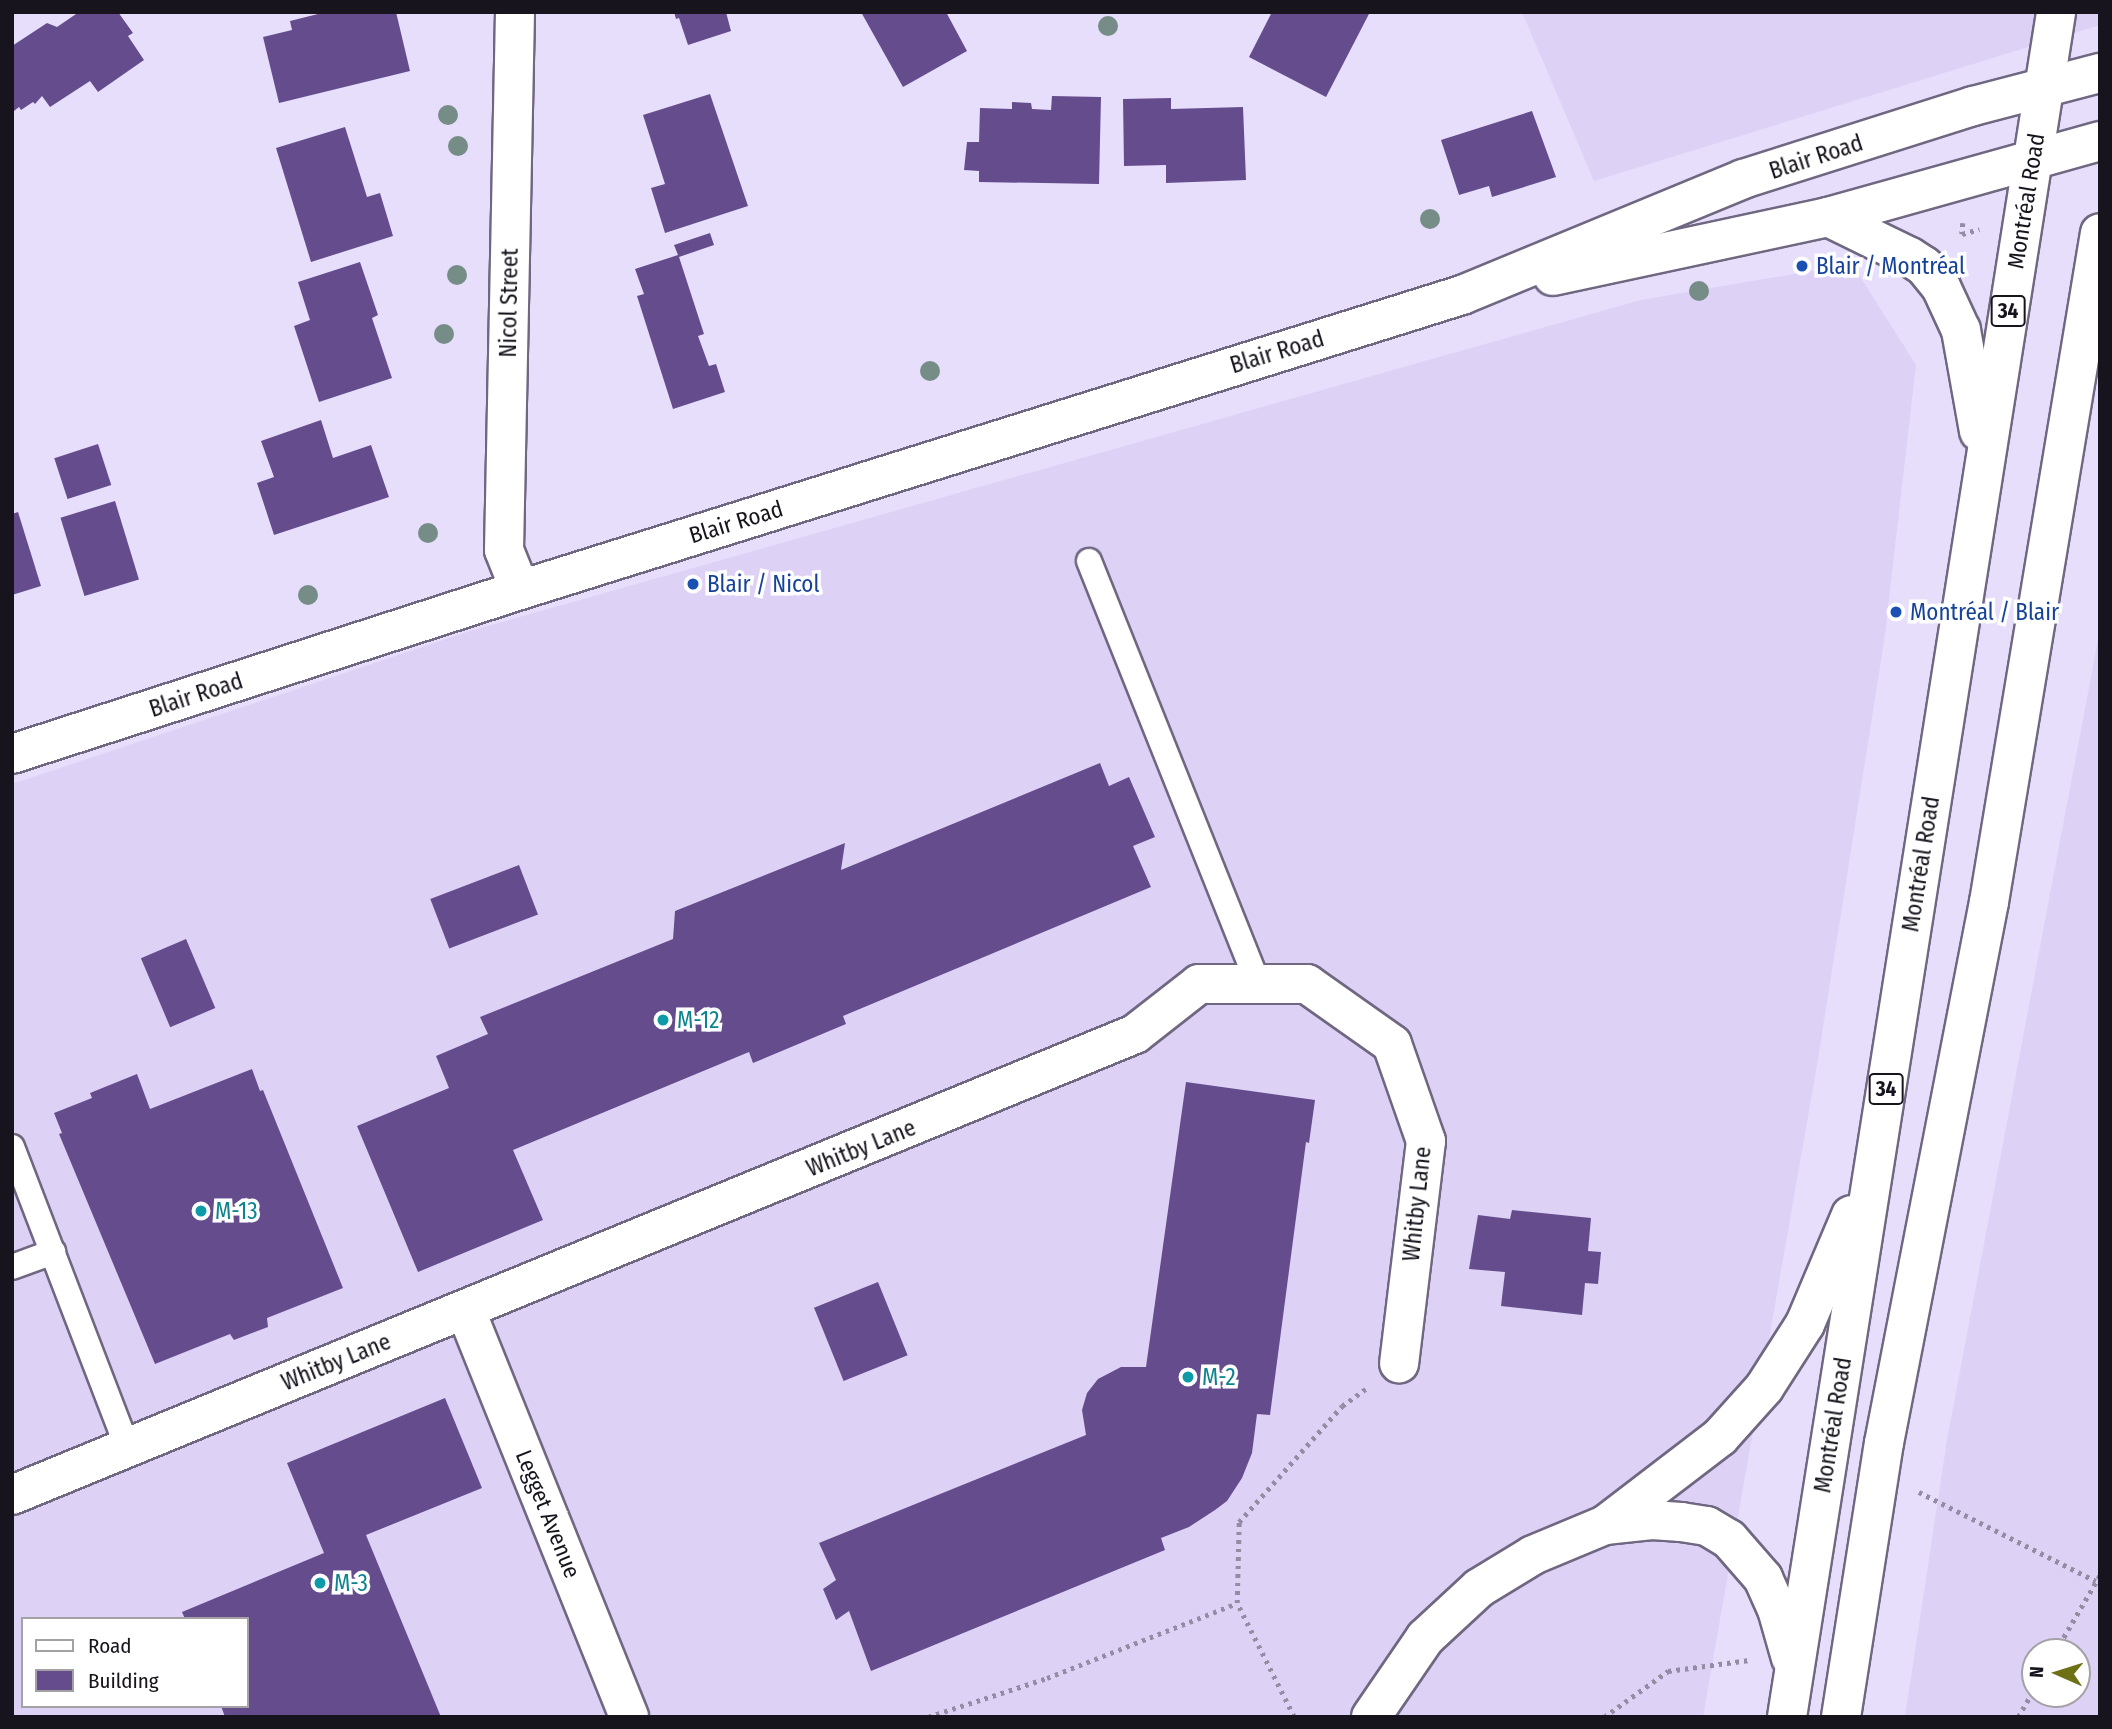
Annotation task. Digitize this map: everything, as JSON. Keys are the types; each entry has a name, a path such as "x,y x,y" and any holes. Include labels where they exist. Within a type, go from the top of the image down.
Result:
{"street":[{"name":"Nicol Street","path":"515,12 504,550 520,590"},
{"name":"Montréal Road","path":"1787,1717 2056,12"},
{"name":"Blair Road","path":"12,754 520,590 1462,295 1743,179 1973,106 2100,73"},
{"name":"Blair Road","path":"1462,295 1828,217 2100,141"},
{"path":"1828,217 1910,257 1924,266 1941,287 1961,330 1984,461"},
{"path":"1841,1717 1884,1443 1980,954 2051,514 2100,233"},
{"path":"2051,514 2100,365"},
{"name":"Whitby Lane","path":"12,1495 127,1446 466,1311 1135,1034 1199,984 1307,984 1392,1044 1426,1141 1399,1363"},
{"path":"1605,1525 1720,1437 1771,1378 1805,1324 1878,1144"},
{"name":"Legget Avenue","path":"466,1311 629,1717"},
{"path":"1371,1717 1425,1638 1453,1609 1503,1571 1605,1525 1652,1520 1681,1522 1707,1526 1730,1538 1763,1578 1777,1609 1794,1669"}],"lane":[{"path":"1089,561 1258,984"},
{"path":"12,1147 127,1446"},
{"path":"12,1267 53,1252"}],"path":[{"path":"1294,1717 1237,1603 1238,1522 1342,1406 1399,1363"},
{"path":"1918,1491 2096,1581"},
{"path":"2063,1638 2100,1574"},
{"path":"928,1717 1047,1678 1237,1603"},
{"path":"1604,1717 1668,1671 1741,1659 1794,1669"}],"shaded area":[{"path":"1522,12 2100,12 2100,25 1594,181"},
{"path":"1852,264 1916,365 1884,642 1817,1065 1703,1717 12,1717 12,784 470,631 1641,300"},
{"path":"2100,629 2100,1717 1905,1717 1947,1440"}],"building":[{"path":"79,12 118,12 133,33 128,36 144,60 98,92 90,81 50,107 42,96 35,104 33,102 14,111 12,46 47,23 57,27"},
{"path":"326,12 396,12 410,71 279,103 263,37 292,30 290,21"},
{"path":"674,12 726,12 731,31 688,45 679,18 676,19"},
{"path":"861,12 946,12 967,51 903,87"},
{"path":"1272,12 1370,12 1326,97 1249,57"},
{"path":"710,94 748,206 665,233 651,188 665,184 643,115"},
{"path":"1052,96 1101,97 1099,184 979,182 979,171 964,170 967,142 979,142 980,108 1012,109 1012,102 1031,103 1032,109 1051,110"},
{"path":"1171,98 1171,109 1243,107 1246,180 1166,183 1166,165 1124,166 1123,99"},
{"path":"1532,111 1556,177 1492,197 1489,186 1459,195 1441,140"},
{"path":"345,127 367,197 380,193 393,236 311,262 276,148"},
{"path":"710,233 714,245 679,257 704,334 698,336 709,366 716,364 725,392 673,409 637,296 644,294 635,269 678,255 674,245"},
{"path":"360,262 378,315 372,318 392,378 319,402 294,326 310,320 298,282"},
{"path":"321,420 333,458 371,445 389,497 274,535 257,483 274,477 261,441"},
{"path":"98,444 111,485 68,499 54,458"},
{"path":"115,501 139,579 84,596 60,518"},
{"path":"18,512 41,586 12,595 12,514"},
{"name":"M-12","path":"1100,763 1109,786 1129,777 1155,837 1133,846 1151,887 843,1016 846,1024 753,1063 749,1052 513,1150 543,1220 418,1272 357,1126 449,1088 436,1056 488,1034 480,1017 673,939 675,911 845,843 841,870"},
{"path":"519,865 538,914 449,949 430,899"},
{"path":"186,939 215,1008 170,1027 141,958"},
{"name":"M-13","path":"252,1069 343,1288 267,1318 268,1327 234,1340 230,1334 155,1364 59,1134 62,1133 54,1113 92,1098 90,1093 137,1074 150,1109"},
{"name":"M-2","path":"1186,1082 1315,1100 1309,1143 1306,1142 1270,1415 1257,1414 1252,1453 1242,1478 1227,1501 1215,1510 1189,1527 1161,1538 1165,1550 871,1671 849,1611 836,1620 823,1589 836,1580 819,1543 1086,1435 1082,1410 1087,1393 1098,1379 1121,1367 1146,1367"},
{"path":"1512,1210 1591,1218 1588,1251 1601,1252 1598,1284 1585,1283 1582,1315 1501,1306 1505,1272 1469,1269 1478,1215 1510,1219"},
{"path":"878,1282 908,1355 844,1381 814,1308"},
{"name":"M-3","path":"445,1398 482,1488 366,1535 441,1717 225,1717 222,1708 248,1708 248,1617 184,1617 182,1612 324,1553 287,1463"}],"place":[{"name":"Blair / Montréal","path":"1802,266"},
{"name":"Blair / Nicol","path":"693,584"},
{"name":"Montréal / Blair","path":"1896,612"},
{"name":"M-12","path":"663,1020"},
{"name":"M-13","path":"201,1211"},
{"name":"M-2","path":"1188,1377"},
{"name":"M-3","path":"320,1583"}]}
